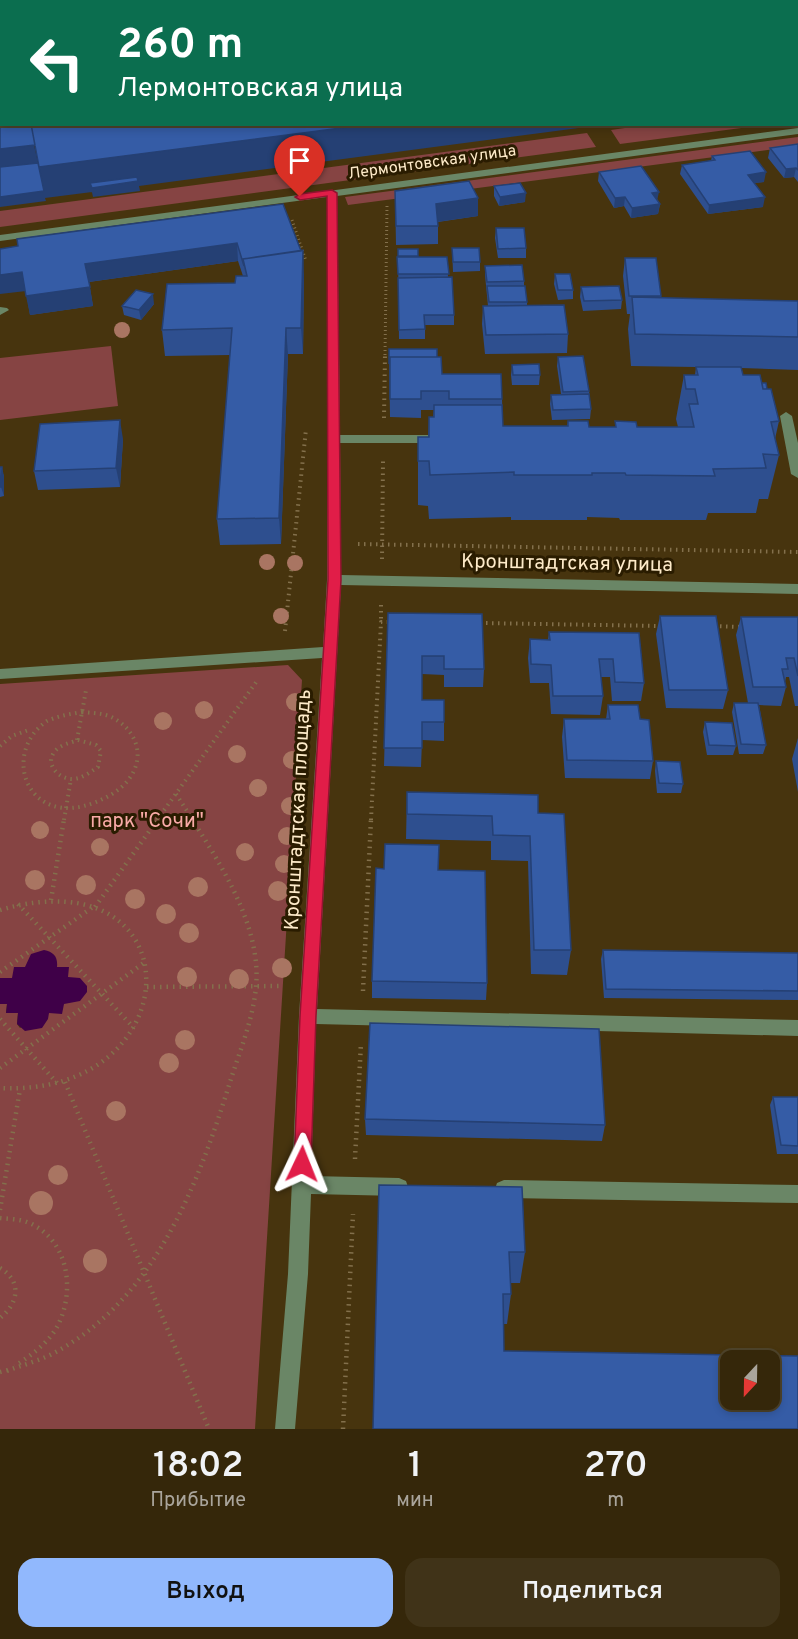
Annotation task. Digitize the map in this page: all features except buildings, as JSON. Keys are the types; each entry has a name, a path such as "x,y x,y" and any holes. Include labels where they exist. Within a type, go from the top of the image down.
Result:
{"street":[{"name":"Лермонтовская улица","path":"0,238 798,131"},
{"name":"Кронштадтская площадь","path":"285,1429 298,1274 308,1016 334,580 332,193"},
{"path":"786,416 798,474"},
{"path":"333,439 454,439"},
{"name":"Кронштадтская улица","path":"334,580 798,589"},
{"path":"0,674 330,652"},
{"path":"308,1016 798,1028"},
{"path":"301,1185 420,1188"},
{"path":"491,1189 798,1194"}],"path":[{"path":"284,199 309,269"},
{"path":"382,567 387,206 392,204"},
{"path":"0,972 94,907 275,656 285,638 307,419"},
{"path":"334,543 798,552"},
{"path":"343,1429 381,600"},
{"path":"381,622 393,622"},
{"path":"476,623 667,626"},
{"path":"703,626 750,627"},
{"path":"77,740 89,668"},
{"path":"0,746 12,736 35,728 57,716 82,712 105,715 124,725 136,740 139,758 132,777 116,794 93,805 66,809 45,806 26,796"},
{"path":"27,736 35,728"},
{"path":"77,740 96,745 101,751 99,767 83,778 71,779 56,774 51,768 50,761 59,746 77,740"},
{"path":"51,900 71,779"},
{"path":"0,1372 54,1353 88,1330 126,1293 163,1245 191,1189 224,1101 257,986 254,948 238,905 215,857 176,794"},
{"path":"0,910 18,904 70,900 94,907 117,919 134,936 145,957 147,987 144,1006 134,1028 114,1052 90,1070 58,1084 20,1089 0,1088"},
{"path":"18,904 134,1028"},
{"path":"0,1068 145,962"},
{"path":"147,987 310,985"},
{"path":"0,1019 58,1084"},
{"path":"65,1082 209,1429"},
{"path":"0,1210 20,1089"},
{"path":"0,1218 28,1222 51,1238 65,1263 68,1293 58,1325 37,1352 7,1371"},
{"path":"0,1268 11,1274 16,1283 17,1294 13,1306 0,1318"}],"green space":[{"path":"639,126 756,126 620,144 611,130"},
{"path":"587,133 596,147 0,227 0,211"},
{"path":"798,137 798,146 348,205 345,197"},
{"path":"111,346 118,406 0,420 0,358"},
{"name":"парк \"Сочи\"","path":"288,665 302,680 255,1429 0,1429 0,1004 7,1004 6,1013 18,1013 17,1024 20,1028 49,1013 68,977 26,967 12,978 0,978 0,684"}],"shaded area":[{"path":"44,950 55,956 57,967 69,967 68,977 80,978 87,986 87,992 80,1001 64,1004 62,1014 49,1013 42,1028 25,1031 17,1024 18,1013 6,1013 7,1004 0,1004 0,978 12,978 14,967 25,967 31,954"}],"route":[{"path":"300,197 332,193 334,580 308,1016 302,1164"}]}
